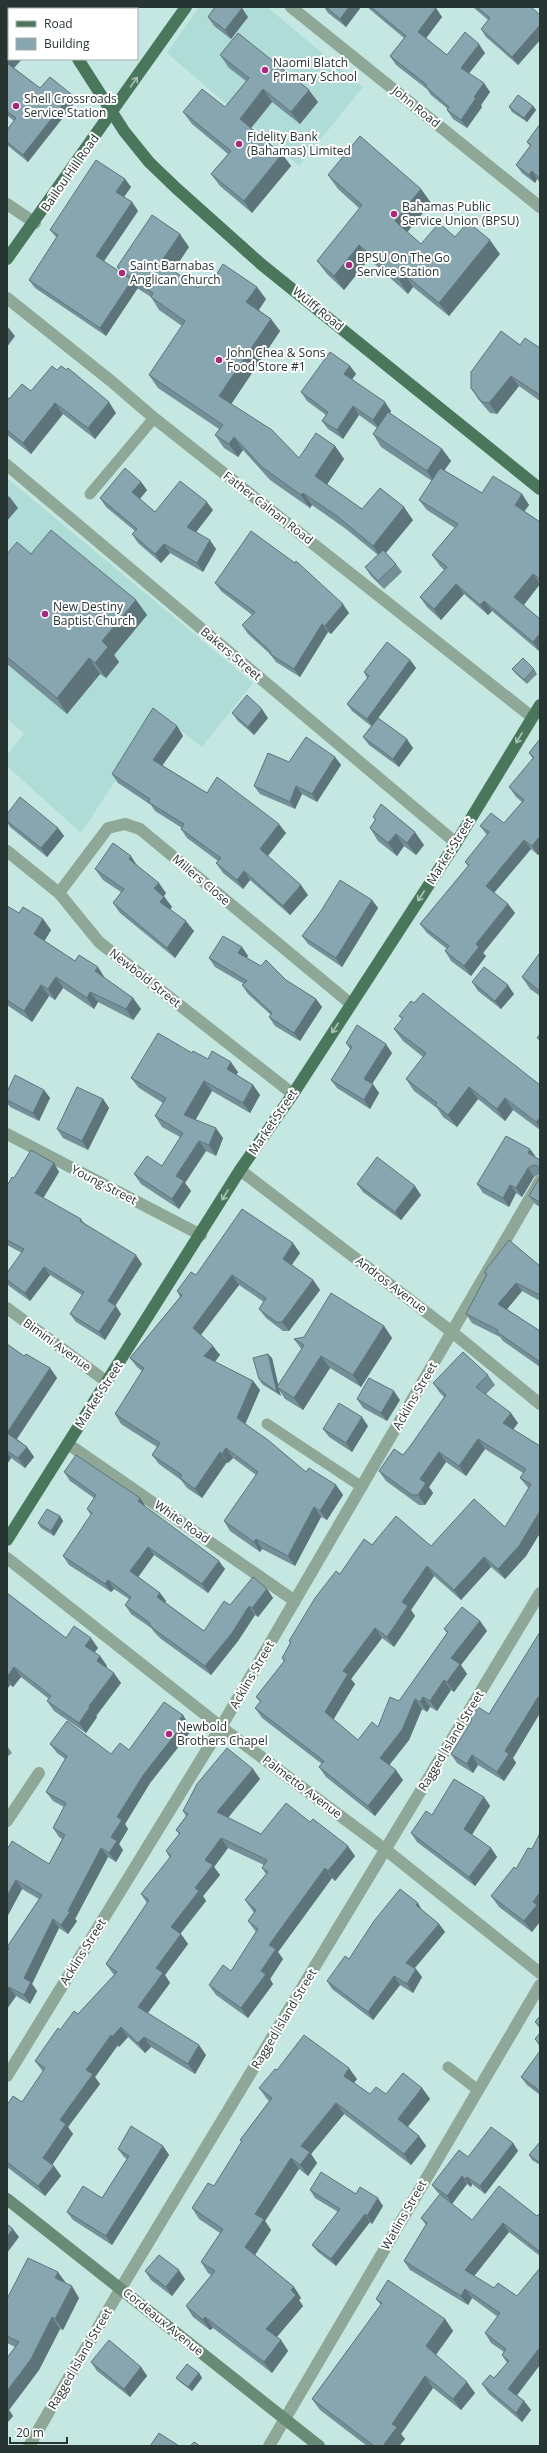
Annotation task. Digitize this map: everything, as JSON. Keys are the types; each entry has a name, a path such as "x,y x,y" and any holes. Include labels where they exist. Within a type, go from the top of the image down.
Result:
{"main road":[{"name":"Baillou Hill Road","path":"7,259 186,7"},
{"name":"Wulff Road","path":"79,60 111,114 149,162 261,264 540,489"},
{"name":"Market Street","path":"7,1540 201,1235 240,1170 293,1094 456,843 540,705"}],"street":[{"name":"John Road","path":"291,7 540,207"},
{"path":"7,204 34,223"},
{"name":"Father Calnan Road","path":"7,298 111,381 154,418 532,717"},
{"name":"Bakers Street","path":"7,465 456,843"},
{"name":"Millers Close","path":"59,893 108,828 125,824 140,829 351,1004"},
{"name":"Newbold Street","path":"7,851 59,893 99,942 293,1094"},
{"name":"Young Street","path":"7,1134 201,1235"},
{"name":"Andros Avenue","path":"240,1170 452,1332 540,1404"},
{"name":"Acklins Street","path":"7,2076 221,1727 540,1181"},
{"name":"Bimini Avenue","path":"7,1308 107,1382"},
{"name":"White Road","path":"68,1444 295,1601"},
{"name":"Palmetto Avenue","path":"7,1558 221,1727 386,1850 540,1973"},
{"name":"Ragged Island Street","path":"29,2446 121,2288 540,1593"},
{"path":"7,1821 40,1773"},
{"name":"Watlins Street","path":"269,2446 540,1985"},
{"name":"Cordeaux Avenue","path":"7,2199 319,2446"}],"lane":[{"path":"90,494 154,418"},
{"path":"267,1424 362,1486"},
{"path":"448,2067 478,2090"}],"shaded area":[{"name":"Naomi Blatch Primary School","path":"199,7 267,7 363,87 299,166 167,53"},
{"path":"7,478 253,683 202,747 159,714 81,833 7,766 7,755 24,734 7,718"}],"building":[{"path":"215,7 242,8 225,30 208,17"},
{"path":"326,7 349,7 340,19"},
{"path":"371,7 436,8 418,32 447,55 465,32 479,44 461,68 484,83 461,120 447,110 449,107 425,86 427,85 390,56 406,36"},
{"path":"477,7 531,7 540,15 540,25 512,57 481,29 490,18"},
{"path":"7,26 8,60 9,60 7,63"},
{"path":"238,33 309,90 291,112 263,89 240,119 282,154 244,201 211,174 231,151 183,112 202,89 225,107 249,78 220,55"},
{"path":"7,63 40,88 50,77 71,94 23,155 7,142 7,130 16,118 7,112"},
{"path":"518,95 533,106 524,118 509,107"},
{"path":"540,124 540,179 532,171 529,175 516,165 531,145 527,142"},
{"path":"360,136 421,189 395,221 421,244 439,223 455,237 468,222 490,240 439,303 404,274 399,280 359,245 334,276 317,261 362,205 328,175"},
{"path":"96,160 125,179 116,192 132,202 96,256 132,280 100,328 29,280 58,235 50,230"},
{"path":"152,215 180,234 161,262 198,288 204,279 211,283 223,264 257,287 246,302 271,319 219,396 272,430 299,458 316,433 335,446 315,476 362,509 380,488 404,507 373,546 337,516 303,493 301,495 262,467 234,437 229,444 215,435 223,425 149,375 185,321 151,297 153,293 117,267"},
{"path":"501,331 520,345 525,338 540,348 540,395 511,376 489,403 482,402 471,388 471,372"},
{"path":"330,352 350,366 344,374 385,402 373,420 353,406 337,430 322,421 328,412 301,392"},
{"path":"52,366 57,370 61,366 67,370 68,368 109,402 88,428 55,403 23,443 7,430 7,397 9,399 22,384 31,391"},
{"path":"388,412 442,449 427,471 373,434"},
{"path":"125,468 141,482 132,492 155,512 180,481 207,502 187,527 210,540 197,563 164,544 155,554 132,534 137,529 100,498"},
{"path":"440,468 482,493 493,476 522,494 515,505 540,522 540,579 533,574 514,597 540,619 540,633 533,642 484,601 480,605 456,584 434,609 420,597 447,567 432,555 458,524 419,500"},
{"path":"51,530 136,600 102,641 108,647 95,663 89,658 57,698 7,657 7,554 17,542 31,554"},
{"path":"251,531 295,563 296,561 343,604 325,626 322,624 294,669 270,654 271,652 242,625 255,612 215,583"},
{"path":"383,550 396,564 378,581 365,567"},
{"path":"387,642 410,660 367,719 347,704 369,676 364,672"},
{"path":"523,658 534,669 524,680 512,669"},
{"path":"247,695 262,709 248,727 232,713"},
{"path":"153,708 177,726 153,760 207,793 217,777 279,824 260,849 301,885 283,906 244,871 237,880 216,863 221,858 181,829 184,824 148,802 150,799 112,774"},
{"path":"378,718 407,739 393,759 363,737"},
{"path":"306,737 335,757 312,794 296,786 290,802 254,786 268,753 289,762"},
{"path":"540,739 540,836 532,846 524,840 486,886 508,904 476,944 479,947 464,966 445,951 449,946 420,924 469,865 465,862 489,832 480,826 491,813 504,823 524,800 509,787 534,757 529,753"},
{"path":"20,797 58,828 41,848 7,821 7,814"},
{"path":"381,804 415,832 407,843 396,834 388,843 370,828 376,819 373,817"},
{"path":"113,843 131,856 129,859 159,883 154,888 164,897 160,902 186,921 167,948 113,903 124,889 95,869"},
{"path":"340,880 372,900 336,958 302,936 321,911"},
{"path":"7,906 19,913 23,907 43,919 34,934 75,961 79,955 98,967 95,971 133,998 126,1009 90,992 87,998 56,977 48,989 41,985 24,1011 7,1000"},
{"path":"223,936 242,947 238,953 261,966 266,960 286,980 316,999 294,1033 269,1017 272,1013 242,985 247,981 209,958"},
{"path":"539,954 540,955 540,991 522,977"},
{"path":"484,967 508,985 495,1001 472,982"},
{"path":"423,993 540,1085 540,1118 536,1122 505,1098 497,1109 469,1087 448,1115 435,1105 437,1103 406,1079 426,1053 394,1029 403,1018 399,1016 411,1001 414,1003"},
{"path":"357,1025 386,1044 364,1079 373,1084 364,1100 331,1080 352,1047 346,1043"},
{"path":"158,1033 192,1053 193,1051 208,1059 212,1051 231,1062 227,1069 253,1085 243,1103 204,1081 184,1115 216,1128 209,1145 199,1141 176,1176 184,1181 172,1199 134,1174 147,1156 162,1166 183,1133 155,1116 166,1098 131,1078"},
{"path":"15,1075 44,1090 33,1113 7,1100 7,1092"},
{"path":"77,1087 103,1099 82,1141 57,1129"},
{"path":"506,1136 530,1149 528,1153 540,1160 540,1168 534,1165 528,1168 516,1188 510,1185 503,1198 477,1184"},
{"path":"31,1150 54,1163 35,1193 81,1219 80,1221 136,1255 108,1301 116,1306 99,1332 70,1314 84,1292 44,1267 25,1293 7,1280 7,1273 24,1249 7,1240 7,1186 12,1177 14,1178"},
{"path":"377,1157 415,1186 395,1212 357,1184"},
{"path":"540,1177 540,1202 529,1196"},
{"path":"242,1209 293,1243 283,1259 313,1280 282,1322 276,1322 259,1309 266,1298 232,1275 193,1328 213,1346 204,1356 253,1381 237,1418 268,1440 306,1472 309,1468 336,1485 320,1511 314,1507 288,1556 256,1539 254,1542 224,1521 258,1472 226,1448 222,1454 220,1452 195,1489 180,1478 182,1475 152,1455 160,1443 115,1414 144,1368 130,1358 182,1295 177,1291 191,1272 196,1275"},
{"path":"509,1240 540,1266 540,1295 516,1283 498,1304 540,1331 540,1362 497,1332 498,1330 466,1314 487,1274 484,1272"},
{"path":"331,1293 384,1326 353,1375 321,1356 294,1398 277,1387 304,1345 294,1339 304,1337"},
{"path":"7,1344 24,1356 26,1354 50,1368 7,1433"},
{"path":"463,1352 488,1375 476,1387 511,1413 503,1423 540,1446 540,1511 519,1546 498,1569 484,1557 454,1590 427,1566 402,1602 408,1606 387,1637 375,1628 343,1671 348,1674 325,1712 358,1740 372,1722 378,1727 390,1697 399,1701 448,1632 444,1629 462,1607 480,1621 451,1658 460,1664 447,1682 444,1680 430,1701 423,1697 420,1702 415,1699 402,1730 380,1758 396,1770 368,1806 319,1767 324,1761 255,1708 261,1701 256,1697 285,1660 282,1658 291,1642 289,1641 315,1598 336,1571 340,1574 364,1539 372,1545 396,1516 431,1546 474,1499 505,1527 531,1484 520,1478 526,1469 478,1439 459,1466 439,1452 420,1479 426,1483 418,1495 412,1495 379,1471 394,1449 403,1455 411,1445 446,1395 433,1383"},
{"path":"268,1354 277,1392 259,1379 253,1358"},
{"path":"369,1378 394,1391 381,1413 357,1399"},
{"path":"339,1403 362,1417 346,1443 323,1429"},
{"path":"7,1433 27,1447 18,1458 7,1451"},
{"path":"76,1455 140,1498 138,1501 219,1561 202,1584 148,1547 130,1571 160,1593 157,1597 204,1631 224,1601 230,1605 253,1577 267,1589 252,1608 249,1606 232,1633 205,1666 155,1630 149,1624 150,1623 125,1605 131,1597 108,1580 105,1584 63,1556 92,1513 87,1509 96,1495 64,1472"},
{"path":"47,1509 60,1516 51,1531 38,1523"},
{"path":"7,1593 66,1638 74,1626 91,1638 85,1646 100,1656 97,1661 114,1673 89,1706 90,1707 79,1723 47,1701 51,1696 14,1667 7,1677"},
{"path":"540,1632 540,1698 538,1697 505,1751 509,1754 497,1772 472,1755 467,1764 451,1754 472,1720 470,1719 478,1707 489,1714"},
{"path":"164,1702 183,1715 180,1719 185,1722 144,1774 117,1817 122,1820 111,1837 117,1841 109,1853 101,1848 68,1911 70,1912 61,1925 53,1919 24,1978 31,1982 24,1995 9,1987 7,1990 7,1952 9,1948 7,1947 42,1895 16,1880 7,1896 7,1850 12,1841 49,1864 65,1835 53,1828 66,1803 46,1792 67,1756 50,1744 67,1721 111,1754 120,1743 129,1750"},
{"path":"227,1748 253,1769 217,1812 261,1834 286,1803 310,1822 313,1819 348,1846 328,1871 325,1868 269,1945 276,1949 261,1971 266,1974 241,2008 209,1985 223,1965 231,1971 258,1929 248,1921 256,1910 245,1900 268,1872 262,1868 267,1860 221,1838 205,1860 213,1865 195,1888 199,1891 171,1927 181,1934 156,1968 163,1973 138,2007 199,2045 188,2064 144,2037 138,2043 121,2027 112,2037 111,2035 86,2070 93,2074 60,2120 66,2124 43,2158 54,2166 38,2186 7,2162 7,2105 13,2096 22,2102 45,2068 35,2061 58,2028 60,2030 74,2011 78,2014 117,1972 106,1964 149,1900 141,1894 171,1856 166,1851 180,1833 176,1830 188,1814 183,1811 197,1784"},
{"path":"454,1779 484,1797 464,1829 491,1848 469,1877 411,1833 426,1811 432,1815"},
{"path":"540,1833 540,1892 533,1902 537,1905 524,1921 491,1896 514,1867 516,1869 528,1848 532,1849"},
{"path":"400,1889 418,1903 416,1905 439,1924 406,1963 416,1969 407,1984 394,1976 368,2012 327,1981 345,1956 349,1959 374,1921"},
{"path":"540,2016 540,2026 535,2022"},
{"path":"540,2033 540,2044 535,2039"},
{"path":"304,2035 349,2068 344,2076 370,2094 376,2087 386,2094 403,2073 422,2088 398,2119 419,2136 404,2154 336,2103 301,2146 310,2152 300,2165 291,2158 255,2214 264,2219 245,2247 294,2287 291,2290 296,2295 266,2329 281,2340 264,2362 205,2317 203,2320 186,2306 215,2271 201,2262 223,2229 192,2208 208,2183 214,2186 242,2141 240,2140 272,2098 259,2088 275,2069 277,2070"},
{"path":"540,2051 540,2091 521,2077"},
{"path":"131,2126 163,2146 106,2236 67,2212 83,2186 102,2198 129,2156 118,2149"},
{"path":"491,2127 513,2143 480,2186 467,2177 465,2179 462,2176 447,2196 432,2185 459,2150 468,2157"},
{"path":"539,2143 540,2144 540,2163 529,2155"},
{"path":"321,2172 356,2194 360,2187 378,2198 367,2216 365,2214 331,2259 312,2245 340,2209 310,2190"},
{"path":"499,2186 537,2216 540,2213 540,2252 503,2223 465,2270 494,2288 498,2283 517,2296 540,2268 540,2347 508,2389 524,2401 516,2413 482,2384 490,2375 494,2378 509,2361 502,2355 506,2349 485,2333 500,2313 465,2289 461,2296 404,2261 427,2223 421,2218 440,2194 472,2220"},
{"path":"7,2224 13,2229 7,2237"},
{"path":"159,2255 179,2270 166,2287 145,2271"},
{"path":"28,2258 58,2272 55,2278 72,2286 55,2319 52,2317 31,2359 7,2391 7,2358 19,2342 7,2336 7,2299"},
{"path":"388,2280 445,2319 426,2346 467,2382 453,2399 425,2376 392,2424 397,2427 383,2446 374,2446 312,2399 382,2303 376,2299"},
{"path":"109,2340 141,2367 124,2389 91,2362"},
{"path":"187,2364 199,2373 188,2387 176,2378"},
{"path":"159,2433 179,2446 150,2446"},
{"path":"194,2442 200,2446 190,2446"}],"place":[{"name":"Naomi Blatch Primary School","path":"265,70"},
{"name":"Shell Crossroads Service Station","path":"16,106"},
{"name":"Fidelity Bank (Bahamas) Limited","path":"239,144"},
{"name":"Bahamas Public Service Union (BPSU)","path":"394,214"},
{"name":"BPSU On The Go Service Station","path":"349,265"},
{"name":"Saint Barnabas Anglican Church","path":"122,273"},
{"name":"John Chea & Sons Food Store #1","path":"219,360"},
{"name":"New Destiny Baptist Church","path":"45,614"},
{"name":"Newbold Brothers Chapel","path":"169,1734"}]}
